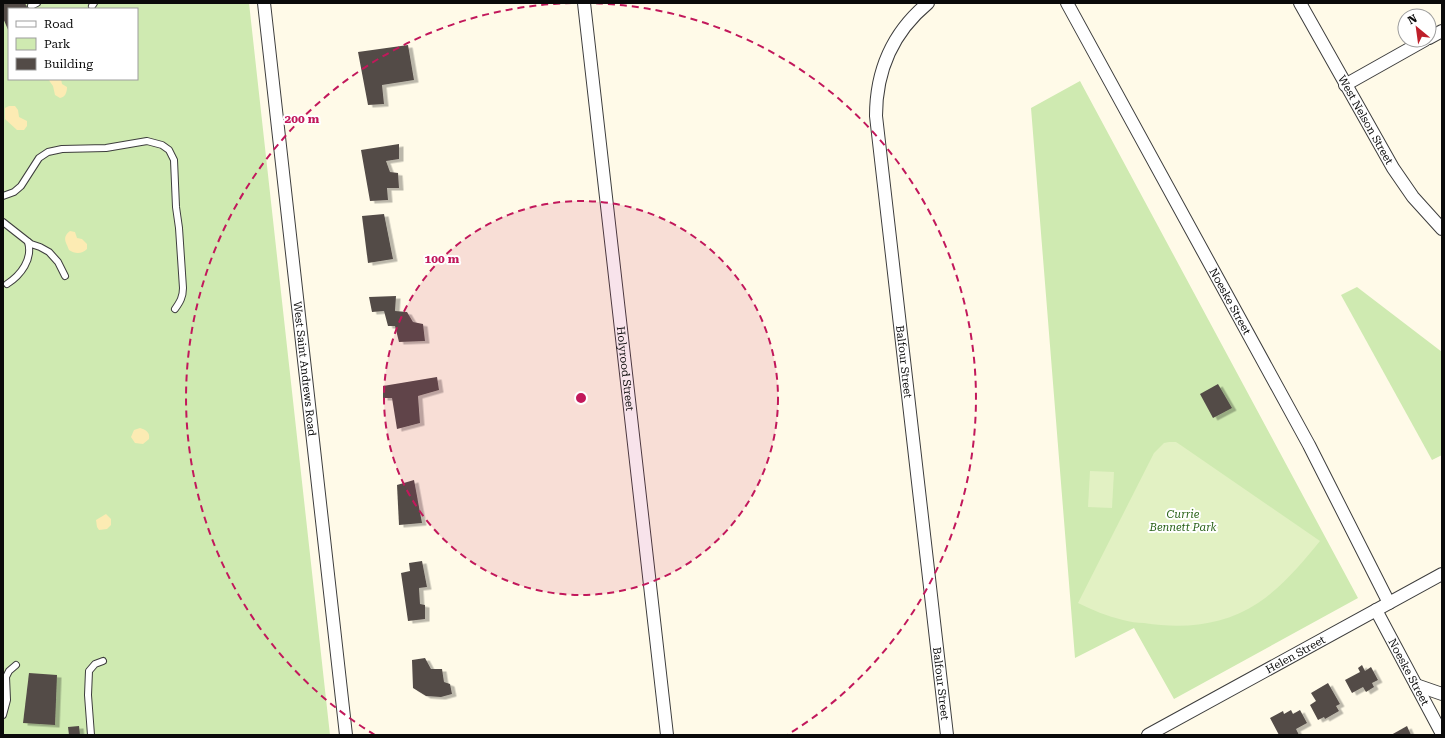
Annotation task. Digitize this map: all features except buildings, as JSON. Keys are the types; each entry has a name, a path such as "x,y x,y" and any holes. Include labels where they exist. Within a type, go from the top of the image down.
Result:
{"street":[{"name":"West Saint Andrews Road","path":"264,3 346,735"},
{"name":"Holyrood Street","path":"584,3 667,735"},
{"name":"Balfour Street","path":"928,3 912,17 904,27 889,52 880,76 876,101 876,116 947,735"},
{"name":"Noeske Street","path":"1067,3 1308,446 1389,603"},
{"name":"West Nelson Street","path":"1300,3 1392,168 1413,197 1442,229"},
{"path":"1345,85 1411,48"},
{"name":"Helen Street","path":"1148,735 1442,574"},
{"name":"Noeske Street","path":"1376,610 1442,734"},
{"path":"1416,685 1442,694"}],"lane":[{"path":"3,196 14,192 21,186 39,158 48,152 62,149 101,148 147,141 162,145 169,150 174,160 176,207 182,261 183,295 180,303 175,309"},
{"path":"3,222 28,242 49,252 58,262 65,276"},
{"path":"7,284 20,274 26,264 30,255 28,242"},
{"path":"91,735 88,695 89,671 95,664 103,661"},
{"path":"3,716 7,700 6,677 9,671 16,665"}],"green space":[{"path":"3,3 249,3 330,735 3,735"},
{"name":"Currie Bennett Park","path":"1080,81 1358,598 1174,699 1134,628 1075,658 1031,108"},
{"path":"1357,287 1442,352 1442,455 1432,460 1341,295"},
{"path":"1176,442 1320,541 1276,589 1258,603 1231,617 1203,624 1174,626 1159,625 1134,622 1105,615 1078,603 1154,453 1164,443"},
{"path":"1090,471 1114,472 1112,508 1088,507"}],"sand":[{"path":"49,80 61,80 62,84 67,87 64,96 60,98 55,95 53,86"},
{"path":"15,106 18,110 19,117 27,121 27,126 24,130 17,130 5,119 5,108"},
{"path":"70,231 75,232 77,238 82,239 87,244 87,249 78,253 69,250 65,238"},
{"path":"140,428 146,431 149,435 149,439 143,444 135,443 131,437 134,430"},
{"path":"106,514 111,519 111,525 107,529 99,530 96,520"}]}
